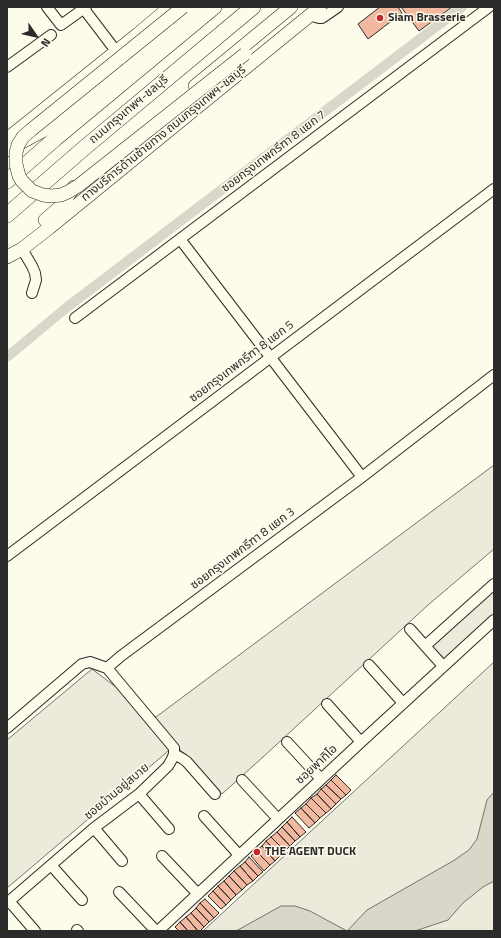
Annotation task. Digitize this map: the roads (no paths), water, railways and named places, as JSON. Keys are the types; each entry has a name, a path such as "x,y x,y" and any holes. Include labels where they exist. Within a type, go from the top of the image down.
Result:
{"highway":[{"name":"ถนนกรุงเทพฯ-ชลบุรี","path":"7,181 62,133 214,7"},
{"name":"ถนนกรุงเทพฯ-ชลบุรี","path":"7,216 83,149 253,7"}],"main road":[{"path":"7,139 170,7"},
{"path":"183,7 23,137 18,145 16,164 19,176 32,191 51,196 61,195 68,192 90,177 245,54 312,9"},
{"path":"7,150 51,125 199,7"},
{"name":"ทางบริการด้านซ้ายทาง ถนนกรุงเทพฯ-ชลบุรี","path":"7,256 60,207 76,184 291,7"},
{"name":"ทางบริการด้านซ้ายทาง ถนนกรุงเทพฯ-ชลบุรี","path":"7,256 22,249 49,228 312,9"}],"street":[{"path":"47,7 61,25 85,8 116,51"},
{"path":"312,9 315,17 322,18 338,7"},
{"name":"ซอยกรุงเทพกรีฑา 8 แยก 7","path":"75,318 489,7"},
{"path":"7,67 51,35"},
{"name":"ซอยกรุงเทพกรีฑา 8 แยก 5","path":"7,556 494,189"},
{"path":"180,238 362,477"},
{"path":"22,249 36,274 36,280 32,292"},
{"name":"ซอยกรุงเทพกรีฑา 8 แยก 3","path":"107,668 494,376"},
{"path":"425,646 494,584"},
{"name":"ซอยพาทิโอ","path":"157,931 494,620"},
{"path":"410,629 444,666"},
{"path":"7,728 82,664 90,662 107,668 174,748 174,754 183,759 215,794"},
{"path":"369,665 403,703"},
{"path":"327,704 361,742"},
{"path":"286,742 321,779"},
{"name":"ซอยบ้านอยู่สบาย","path":"8,902 94,828 139,794 168,766 174,754"},
{"path":"242,780 278,819"},
{"path":"139,794 169,829"},
{"path":"204,816 239,855"},
{"path":"94,828 122,861"},
{"path":"162,856 198,894"},
{"path":"51,865 82,900"},
{"path":"119,892 157,931"},
{"path":"8,902 35,931"}],"waterway":[{"path":"7,357 66,308 462,7"}],"place":[{"name":"Siam Brasserie","path":"380,18"},
{"name":"THE AGENT DUCK","path":"257,852"}]}
